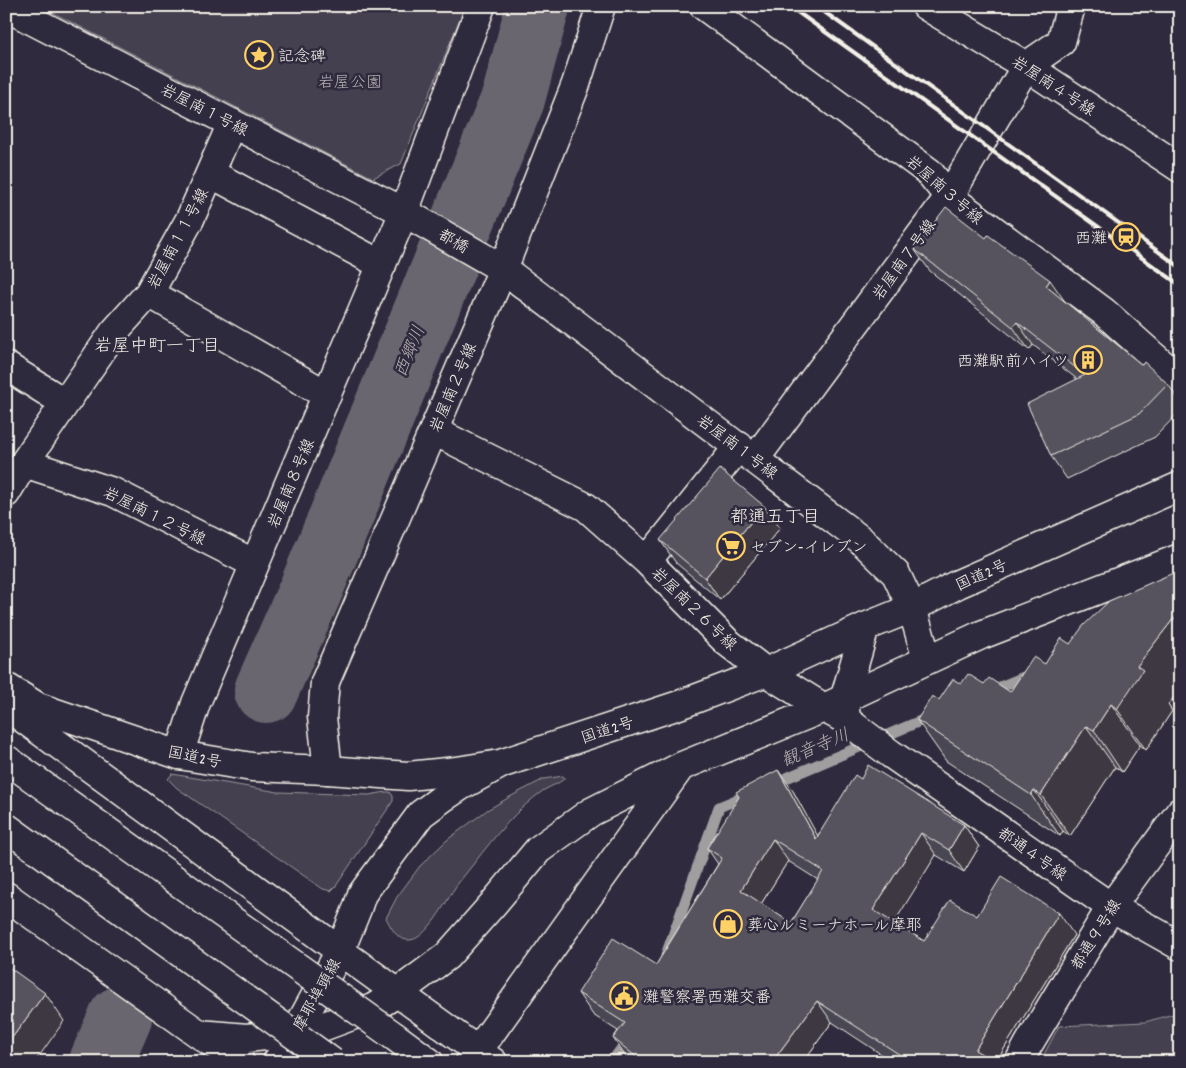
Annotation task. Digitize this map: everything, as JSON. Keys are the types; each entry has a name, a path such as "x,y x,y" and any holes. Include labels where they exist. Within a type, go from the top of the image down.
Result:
{"main road":[{"name":"岩屋南８号線","path":"179,755 196,704 404,212 481,6"},
{"name":"岩屋南２号線","path":"328,770 322,717 325,682 503,269 576,84 601,6"},
{"name":"岩屋南３号線","path":"704,6 929,172 949,197 1104,312 1180,380"},
{"name":"岩屋南４号線","path":"926,6 1026,66 1180,168"},
{"name":"岩屋南７号線","path":"747,453 949,197 1026,66 1061,42 1071,6"},
{"name":"岩屋南１号線","path":"6,7 404,212"},
{"name":"岩屋南１１号線","path":"6,493 114,332 149,293 190,219 232,123"},
{"path":"210,173 382,265"},
{"name":"都橋","path":"404,212 503,269"},
{"name":"岩屋南１号線","path":"503,269 861,540 896,574 912,608 927,659"},
{"path":"149,293 327,395"},
{"path":"6,366 65,403"},
{"path":"434,431 586,507 647,561"},
{"name":"岩屋南２６号線","path":"747,453 647,561 726,642 766,672 838,709"},
{"name":"岩屋南１２号線","path":"24,464 113,492 255,564"},
{"name":"国道2号","path":"6,687 38,707 179,755 252,768 328,770 408,776 500,764 679,705 766,672 912,608 958,584 1180,486"},
{"path":"199,1034 247,1038 311,1031 373,1008 397,993 447,956 538,850 591,812 682,766 838,709 927,659 981,635 1180,558"},
{"path":"838,709 865,627"},
{"path":"6,706 397,993 480,1058 682,766"},
{"name":"都通４号線","path":"838,709 891,754 1110,907 1180,946"},
{"path":"6,759 429,1062"},
{"name":"摩耶埠頭線","path":"277,1062 340,951 362,894 421,814 452,792 500,764"},
{"name":"都通９号線","path":"1020,1062 1028,1045 1110,907 1180,812"},
{"path":"6,827 332,1062"},
{"path":"6,896 240,1062"}],"green space":[{"name":"岩屋公園","path":"40,6 465,6 401,164 373,178"},
{"path":"172,774 278,792 369,795 390,792 393,796 393,801 331,891 323,889 177,788 168,779"},
{"path":"563,776 564,779 534,797 490,842 456,886 436,918 423,933 416,938 405,940 395,933 386,918 397,897 420,866 447,840 487,810 515,794 544,779"},
{"path":"1180,1012 1180,1062 1040,1062 1059,1026 1145,1022"}],"building":[{"path":"946,207 986,238 988,235 1050,280 1046,286 1142,365 1144,362 1168,384 1139,414 1051,456 1027,404 1085,375 1017,322 1013,327 914,249"},
{"path":"720,469 764,506 705,578 660,540"},
{"path":"1180,570 1180,623 1174,618 1137,666 1143,670 1117,709 1111,704 1094,730 1086,726 1041,795 1034,790 1031,795 917,720 932,696 939,700 953,679 961,684 968,674 984,684 989,678 1010,692 1033,657 1045,664 1061,638 1070,644 1083,626 1109,601"},
{"path":"868,765 964,825 949,850 921,833 873,910 924,941 950,900 977,916 1001,877 1059,913 975,1050 987,1057 984,1062 911,1062 817,1001 772,1062 642,1062 613,1038 625,1023 578,993 613,938 656,965 722,858 707,848 739,797 736,792 778,770 816,839 855,775 861,779","holes":["773,839 823,871 791,923 741,890"]},
{"path":"6,965 45,993 6,1046"}],"waterway":[{"name":"西郷川","path":"266,691 311,589 513,99 538,6"},
{"name":"観音寺川","path":"988,692 1031,674"},
{"name":"観音寺川","path":"770,785 932,716"},
{"name":"観音寺川","path":"666,955 719,807 750,794"},
{"name":"西郷川","path":"101,1062 120,1018"},
{"name":"観音寺川","path":"616,1056 630,1037"}],"railway":[{"path":"789,6 1180,285"},
{"path":"816,6 1180,267"}],"place":[{"name":"記念碑","path":"259,55"},
{"name":"西灘","path":"1126,237"},
{"name":"西灘駅前ハイツ","path":"1088,360"},
{"name":"セブン-イレブン","path":"731,546"},
{"name":"葬心ルミーナホール摩耶","path":"728,924"},
{"name":"灘警察署西灘交番","path":"624,996"}],"district":[{"name":"岩屋中町一丁目","path":"157,345"},
{"name":"都通五丁目","path":"775,516"}]}
